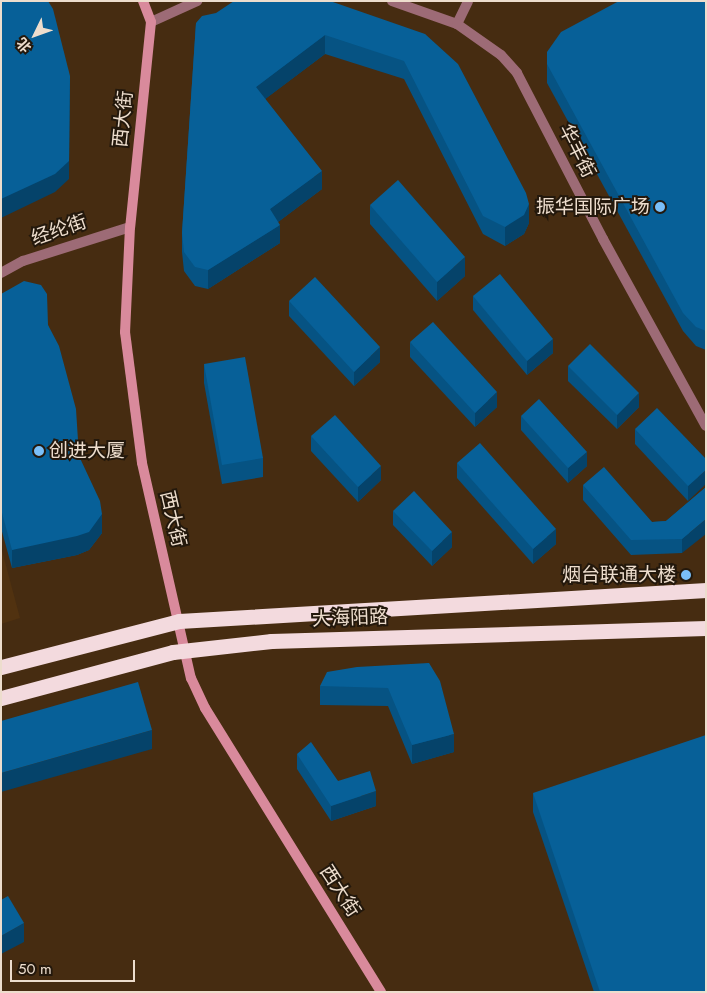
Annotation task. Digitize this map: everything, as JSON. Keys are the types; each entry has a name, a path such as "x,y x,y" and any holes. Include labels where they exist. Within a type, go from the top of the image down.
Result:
{"highway":[{"name":"大海阳路","path":"1,667 178,621 706,590"},
{"name":"大海阳路","path":"1,698 185,650 271,641 706,628"}],"street":[{"name":"西大街","path":"143,1 151,22 130,227 125,332 142,463 191,678 205,708 381,992"},
{"path":"151,22 197,1"},
{"name":"华丰街","path":"392,1 457,24 501,55 517,73 603,239 706,426"},
{"path":"457,24 468,1"},
{"name":"经纶街","path":"1,273 23,261 130,227"}],"shaded area":[{"path":"1,547 20,618 1,624"}],"building":[{"path":"1,1 48,1 53,9 70,76 69,161 55,174 1,199"},
{"path":"234,1 330,1 425,34 458,64 526,193 529,204 524,215 505,227 483,216 404,61 325,35 256,87 322,171 270,209 280,225 208,270 195,267 184,252 182,233 196,23 202,16 216,13"},
{"name":"振华国际广场","path":"619,1 706,1 706,331 696,327 683,313 547,64 547,52 561,32"},
{"path":"398,180 465,257 437,282 370,205"},
{"path":"500,274 553,339 527,361 473,296"},
{"path":"315,277 380,347 354,372 289,301"},
{"name":"创进大厦","path":"24,281 41,285 47,294 48,325 59,346 76,409 79,456 100,501 102,514 89,532 12,550 1,509 1,294"},
{"path":"433,322 497,392 475,413 410,342"},
{"path":"590,344 639,393 617,415 568,366"},
{"path":"245,357 263,458 222,465 204,364"},
{"path":"539,399 587,452 568,468 521,416"},
{"path":"657,408 706,459 706,470 688,486 635,429"},
{"path":"335,415 381,466 358,487 311,436"},
{"path":"480,443 556,529 533,549 457,463"},
{"path":"604,467 652,522 666,521 706,487 706,519 682,539 631,540 583,485"},
{"path":"414,491 452,532 432,551 393,511"},
{"path":"429,663 440,681 454,734 412,745 388,688 320,686 327,672 357,667"},
{"path":"138,682 152,730 1,773 1,721"},
{"path":"706,735 706,991 600,992 533,793"},
{"path":"311,742 338,781 370,771 376,791 331,806 297,754"},
{"path":"8,896 24,923 1,936 1,900"}],"place":[{"name":"振华国际广场","path":"660,207"},
{"name":"创进大厦","path":"39,451"},
{"name":"烟台联通大楼","path":"686,575"}]}
